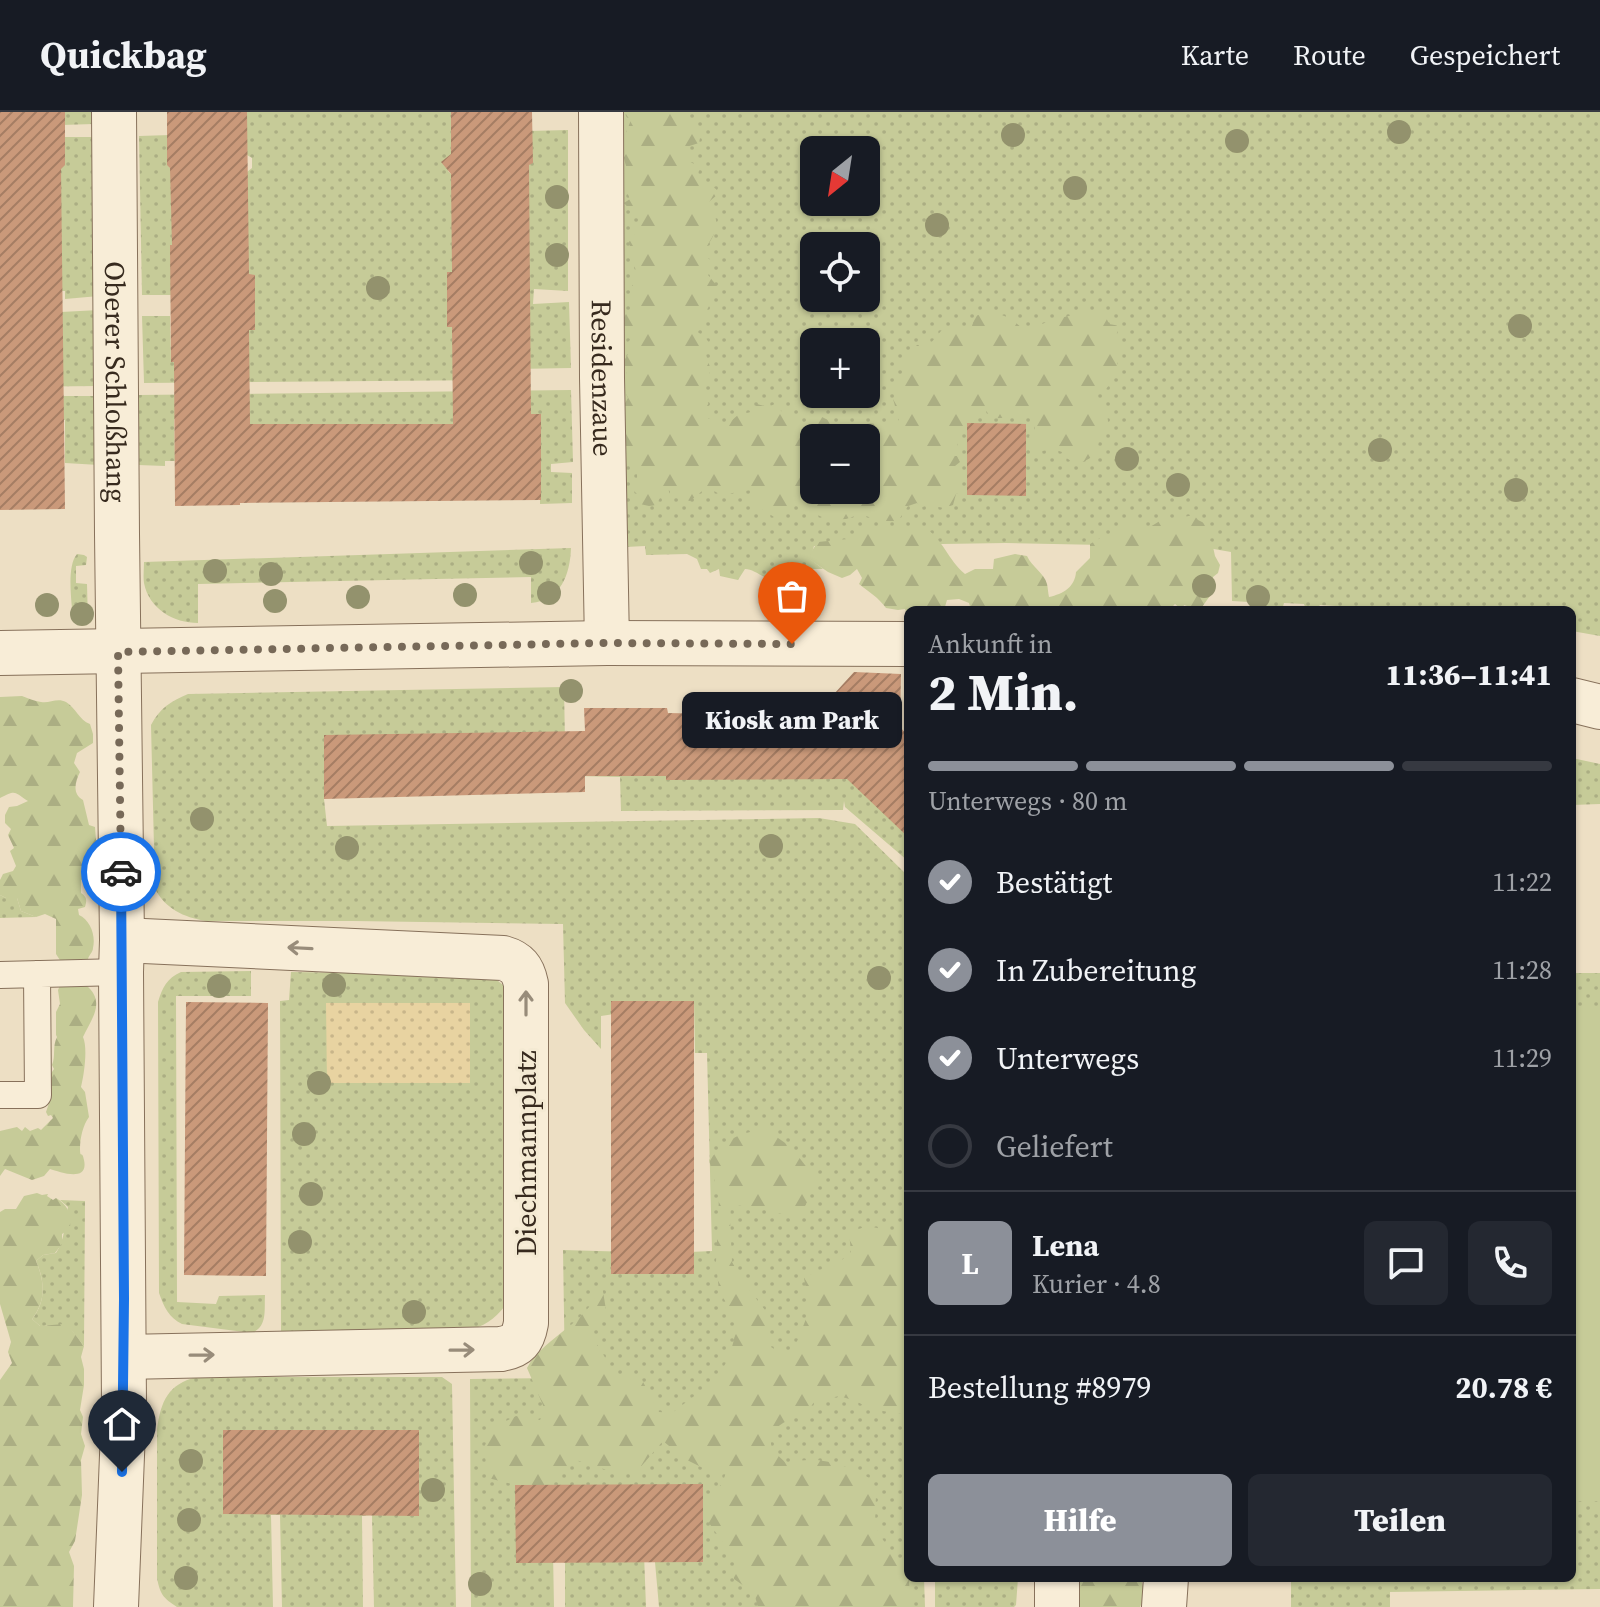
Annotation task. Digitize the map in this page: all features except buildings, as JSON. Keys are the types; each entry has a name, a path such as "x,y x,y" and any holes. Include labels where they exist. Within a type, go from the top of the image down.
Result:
{"street":[{"name":"Oberer Schloßhang","path":"114,112 124,1357 116,1607"},
{"name":"Residenzaue","path":"601,112 607,643"},
{"path":"0,653 607,643 904,644"},
{"path":"1576,701 1600,707"},
{"name":"Diechmannplatz","path":"121,956 503,958 520,966 526,984 526,1323 524,1336 517,1344 501,1349 124,1357"},
{"path":"1057,1582 1057,1607"},
{"path":"1164,1607 1166,1582"}],"lane":[{"path":"0,975 37,974 121,956"},
{"path":"0,1095 38,1095 37,974"}],"green space":[{"path":"0,112 94,112 94,124 61,125 61,137 95,137 99,296 65,299 65,291 61,291"},
{"path":"247,112 451,112 448,171 451,174 528,131 568,130 568,291 534,289 533,304 569,302 571,368 516,369 500,380 144,383 142,316 170,316 171,362 255,329 255,275 171,295 142,295 139,136 170,135 167,164 170,168 247,172 252,168 252,158 247,155"},
{"path":"601,112 1600,112 1600,636 1576,632 1576,606 1305,606 1284,603 1283,606 1254,606 1249,602 1232,601 1231,552 1202,547 1006,543 814,546 810,559 823,569 791,569 791,574 772,580 745,569 738,580 720,576 719,569 710,573 707,569 701,569 697,559 687,554 646,555 645,546 606,548"},
{"path":"622,112 687,112 686,116 700,138 699,143 686,147 687,161 700,166 697,178 716,189 717,195 704,206 716,220 715,232 705,249 705,256 712,261 713,268 708,275 717,290 697,332 711,345 705,352 711,370 702,388 709,405 702,414 713,420 721,420 724,427 738,415 751,412 757,404 768,407 775,404 790,418 806,424 800,424 800,504 880,504 880,424 888,426 899,420 893,399 897,393 896,383 905,374 902,361 917,345 930,344 941,331 972,326 975,316 983,314 1005,316 1029,336 1037,326 1089,311 1104,313 1109,324 1120,326 1115,338 1121,349 1116,359 1120,371 1106,389 1095,392 1108,421 1095,453 1086,460 1074,463 1065,457 1065,453 1056,450 1051,454 1046,450 1032,454 1034,448 1029,436 1035,430 1034,420 1027,414 991,418 985,409 978,416 968,416 951,456 957,456 960,462 955,466 963,491 956,494 953,505 944,508 922,507 917,503 908,506 898,521 879,521 861,514 828,520 797,505 774,517 754,504 750,490 721,495 707,487 690,501 680,498 676,487 668,487 670,496 660,498 656,505 640,504 634,491 637,471 624,449 626,429 620,412 628,398 625,392 630,380 622,364 630,351 628,342 632,338 619,321 622,314 636,308 632,286 637,276 629,242 638,229 642,208 632,212 624,203 630,199 623,181 627,169 623,155 631,120"},
{"path":"99,310 99,386 0,387 0,363 61,312"},
{"path":"571,390 573,462 551,464 551,472 572,473 572,503 540,504 540,457 474,424 240,424 174,419 175,461 165,461 165,466 138,465 137,395"},
{"path":"0,396 98,396 99,465 65,463 65,420 0,420"},
{"path":"820,416 836,424 810,424"},
{"path":"1194,515 1210,526 1209,534 1203,537 1212,542 1220,565 1213,577 1214,590 1203,606 970,606 959,599 947,600 945,606 904,606 904,609 898,610 886,608 859,584 862,578 857,569 842,578 809,559 818,542 848,539 868,529 924,527 936,537 965,574 975,569 993,569 994,559 1015,554 1027,556 1045,580 1049,597 1071,586 1076,572 1090,558 1090,544 1102,537 1116,538 1117,528 1137,517 1144,526 1150,527 1168,516 1173,519"},
{"path":"571,548 569,568 557,591 550,597 531,603 531,577 198,584 198,623 164,613 151,600 144,580 144,562"},
{"path":"77,554 87,557 86,565 76,566 76,583 87,584 88,622 79,625 73,620 70,586"},
{"path":"564,687 565,743 863,770 904,802 904,858 845,807 844,801 843,810 621,811 620,777 490,774 324,799 327,826 819,818 855,824 904,872 904,1582 924,1582 925,1607 659,1607 654,1551 644,1554 646,1607 565,1607 565,1555 553,1552 554,1607 471,1607 470,1379 565,1378 563,1250 712,1251 707,1053 695,1053 694,1002 601,1016 601,1049 565,1003 563,924 206,921 176,911 164,902 155,889 151,725 171,702 188,694"},
{"path":"22,696 41,702 66,702 90,724 93,743 77,753 74,763 80,772 76,788 83,800 89,825 95,827 96,840 101,841 97,856 100,862 89,876 81,880 81,893 86,902 85,907 78,909 93,933 93,949 86,965 86,985 92,991 96,1004 83,1037 85,1054 81,1087 85,1092 89,1117 80,1144 84,1167 78,1174 50,1169 44,1176 32,1180 5,1169 0,1176 0,1131 17,1127 22,1131 25,1127 30,1131 41,1130 53,1118 46,1112 47,1101 50,1075 54,1069 56,1012 60,1004 58,990 67,971 56,954 56,919 45,914 36,917 21,911 17,898 0,895 3,874 13,871 16,866 10,851 14,848 8,835 11,829 5,823 5,815 9,807 28,801 14,793 0,798 0,697"},
{"path":"1576,759 1600,764 1600,804 1576,805"},
{"path":"0,895 17,898 21,911 36,917 0,918"},
{"path":"251,971 251,996 176,996 177,1302 216,1304 219,1296 265,1295 263,1322 252,1333 182,1324 168,1312 159,1293 158,1002 166,984 181,972"},
{"path":"291,972 484,975 493,977 508,989 509,1301 483,1325 471,1329 281,1333 280,1001 289,1000"},
{"path":"1576,973 1600,973 1600,1009 1576,1009"},
{"path":"1576,1009 1600,1009 1600,1501 1576,1501"},
{"path":"765,1129 791,1147 815,1178 806,1204 795,1217 731,1204 732,1262 765,1310 771,1347 790,1359 810,1309 804,1278 835,1266 851,1252 849,1232 868,1226 904,1236 904,1414 870,1409 839,1396 814,1402 806,1414 781,1424 770,1437 772,1450 786,1463 809,1460 831,1462 873,1480 876,1493 875,1524 880,1536 904,1567 904,1582 909,1582 911,1603 907,1607 758,1607 754,1593 734,1579 734,1558 709,1523 703,1501 722,1484 729,1464 713,1473 685,1459 663,1441 638,1470 613,1472 576,1460 544,1485 524,1487 488,1478 484,1448 492,1428 516,1416 540,1420 545,1410 527,1368 541,1350 585,1312 601,1279 606,1310 596,1320 592,1336 618,1375 642,1380 659,1412 672,1413 720,1372 726,1363 738,1322 719,1291 716,1262 719,1197 709,1160 734,1138"},
{"path":"48,1194 53,1200 56,1198 64,1204 70,1229 62,1234 62,1244 55,1253 43,1255 36,1261 43,1291 32,1319 40,1326 64,1324 84,1346 81,1357 84,1385 80,1410 85,1446 81,1460 82,1495 75,1541 69,1552 74,1566 73,1607 0,1607 0,1380 12,1363 8,1352 11,1342 0,1304 0,1212 16,1209 24,1196"},
{"path":"60,1200 85,1201 84,1346 66,1327 40,1326 32,1319 40,1306 43,1291 36,1261 43,1255 56,1253 63,1237 68,1207"},
{"path":"197,1377 442,1377 452,1384 456,1607 374,1607 372,1515 362,1516 363,1607 282,1607 280,1515 271,1515 273,1607 177,1607 168,1601 161,1592 157,1578 157,1429 168,1395 179,1384"},
{"path":"1576,1501 1600,1501 1600,1589 1390,1592 1390,1607 1291,1607 1291,1582 1576,1582"},
{"path":"935,1582 1018,1582 1014,1607 935,1607"},
{"path":"1045,1582 1142,1582 1145,1596 1140,1607 1058,1607"}],"sand":[{"path":"326,1003 470,1003 470,1083 327,1083"}],"way so far":[{"path":"121,872 118,652 607,643 792,644"}],"place":[{"name":"Kiosk am Park","path":"792,644"}],"route":[{"path":"121,872 122,1472"}]}
